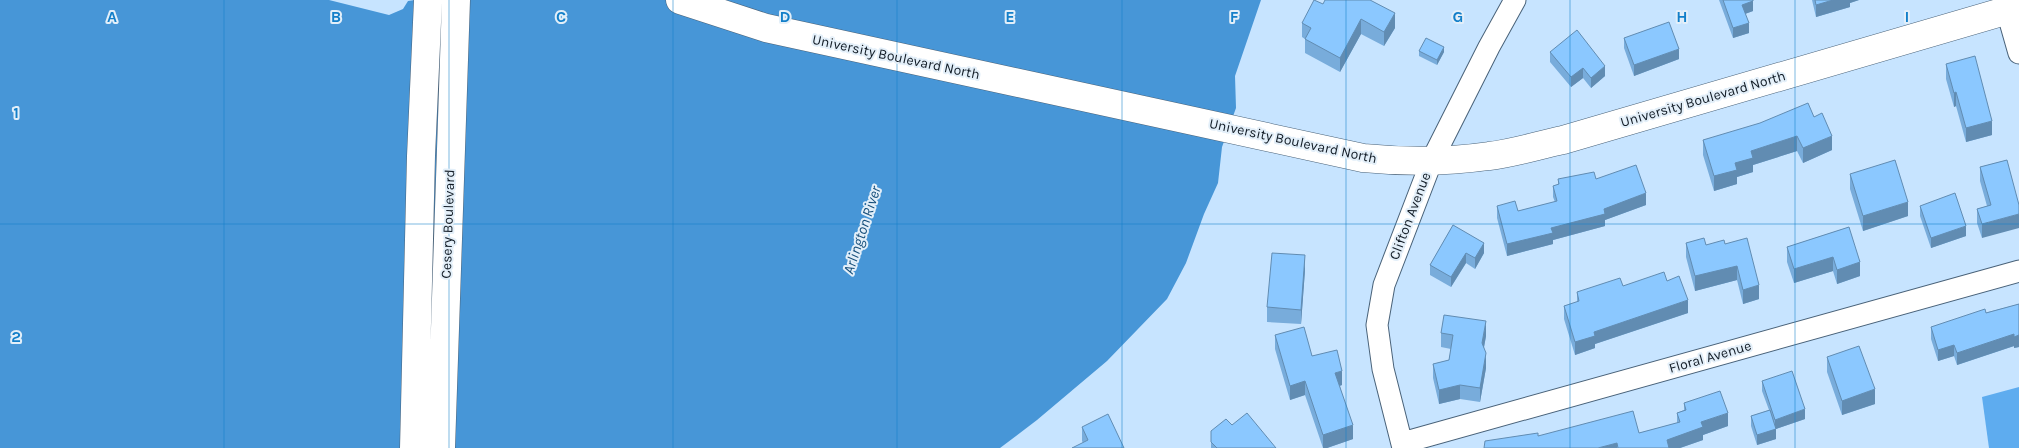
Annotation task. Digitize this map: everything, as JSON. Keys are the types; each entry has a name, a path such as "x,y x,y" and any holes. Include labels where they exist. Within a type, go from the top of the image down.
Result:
{"main road":[{"name":"Cesery Boulevard","path":"414,448 428,0"},
{"name":"Cesery Boulevard","path":"441,448 456,0"},
{"name":"University Boulevard North","path":"680,0 766,28 1363,158 1388,160 1432,160 1489,156 1563,140 2011,6"}],"street":[{"name":"Clifton Avenue","path":"1402,445 1383,369 1377,325 1384,285 1432,160 1489,46 1515,0"},
{"path":"2011,6 2019,53"},
{"name":"Floral Avenue","path":"1402,445 2019,271"}],"shaded area":[{"path":"2019,387 2019,448 1989,448 1982,397"}],"water":[{"name":"Arlington River","path":"0,0 329,0 389,15 403,9 408,1 415,0 1261,0 1235,76 1236,108 1222,147 1218,183 1186,263 1167,299 1107,361 1037,420 1000,448 0,448"}],"building":[{"path":"1314,0 1323,4 1325,0 1370,0 1395,13 1384,32 1361,19 1340,58 1305,39 1311,28 1302,23"},
{"path":"1723,0 1753,0 1742,5 1749,23 1733,28"},
{"path":"1815,0 1833,0 1816,5"},
{"path":"1669,22 1679,49 1634,65 1624,38"},
{"path":"1577,30 1605,66 1591,78 1583,68 1571,77 1550,52"},
{"path":"1426,38 1444,47 1437,60 1419,51"},
{"path":"1975,56 1992,121 1966,128 1946,64"},
{"path":"1808,103 1814,117 1822,113 1832,136 1803,148 1797,136 1751,151 1753,158 1735,163 1737,170 1714,176 1703,140 1760,123"},
{"path":"1895,160 1908,202 1863,216 1850,174"},
{"path":"2007,160 2019,205 2019,214 1982,224 1977,209 1991,205 1980,167"},
{"path":"1636,165 1646,193 1604,209 1605,214 1551,228 1553,233 1507,244 1497,206 1515,201 1518,211 1557,201 1553,186 1559,184 1558,179 1594,172 1596,179"},
{"path":"1955,193 1966,226 1931,238 1920,206"},
{"path":"1453,225 1484,243 1475,258 1466,253 1451,277 1430,265"},
{"path":"1849,227 1860,262 1837,270 1833,257 1794,269 1787,247"},
{"path":"1704,238 1706,245 1724,240 1725,244 1747,238 1759,285 1743,290 1737,266 1695,276 1686,243"},
{"path":"1272,253 1305,255 1301,310 1267,307"},
{"path":"1664,272 1667,281 1679,276 1688,300 1594,332 1595,336 1575,342 1564,306 1579,301 1577,292 1620,278 1623,286"},
{"path":"2019,304 2019,335 2014,337 2014,334 1957,353 1954,345 1938,350 1931,327 1985,309 1986,313"},
{"path":"1444,315 1486,321 1482,343 1486,353 1480,388 1460,385 1439,390 1433,364 1449,360 1453,335 1441,333"},
{"path":"1304,327 1312,356 1337,350 1342,371 1335,373 1353,425 1323,435 1305,381 1290,386 1275,335"},
{"path":"1859,346 1875,389 1842,401 1827,357"},
{"path":"1792,371 1805,409 1775,420 1762,381"},
{"path":"1720,391 1728,413 1701,422 1703,427 1667,440 1669,448 1618,448 1617,443 1598,448 1484,448 1485,441 1538,433 1538,436 1633,411 1639,433 1680,422 1677,413 1686,410 1684,403"},
{"path":"1770,410 1776,429 1757,435 1751,416"},
{"path":"1247,413 1276,448 1217,448 1211,442 1211,431 1226,419 1232,425"},
{"path":"1108,414 1124,448 1072,448 1088,440 1082,427"}]}
